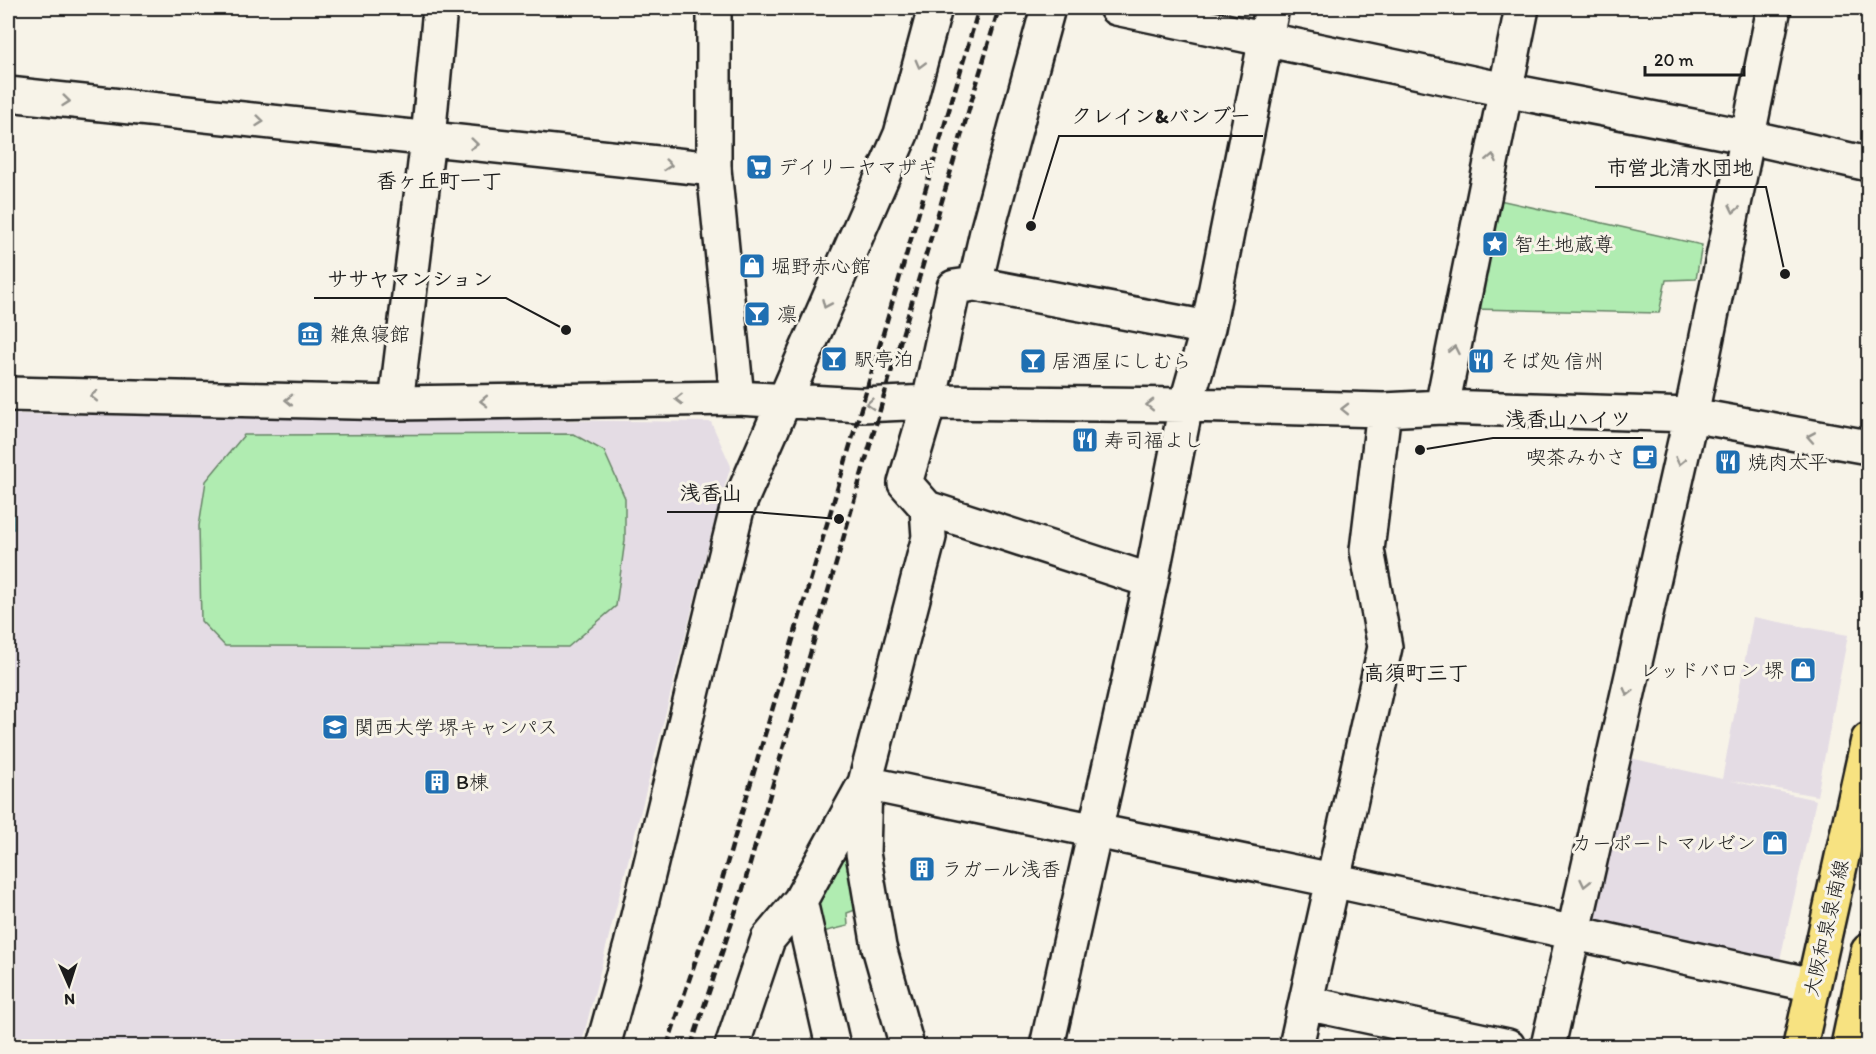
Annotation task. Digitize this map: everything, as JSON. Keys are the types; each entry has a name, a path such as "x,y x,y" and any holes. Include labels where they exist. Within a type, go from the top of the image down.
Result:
{"main road":[{"name":"大阪和泉泉南線","path":"1800,1047 1869,740"},
{"path":"1848,1047 1864,995 1869,951"}],"street":[{"path":"396,403 428,139 440,8"},
{"path":"714,8 714,169 737,398"},
{"path":"603,1047 634,933 737,509 901,134 935,8"},
{"path":"975,284 1048,8"},
{"path":"1116,8 1268,23 1505,90 1749,137 1869,164"},
{"path":"1442,407 1522,8"},
{"path":"1548,1047 1691,415 1774,8"},
{"path":"1047,1047 1151,581 1186,405 1208,328 1268,23"},
{"path":"8,94 714,169"},
{"path":"1151,581 927,508 905,483 929,402 954,287 975,284 1208,328"},
{"path":"8,394 396,403 737,398 862,405 929,402 1384,410 1442,407 1691,415 1869,447"},
{"path":"1296,1047 1385,647 1367,549 1384,410"},
{"path":"907,1047 879,947 863,853 865,783 929,537 927,508"},
{"path":"865,783 1332,880 1814,985"},
{"path":"732,1047 768,939 800,901 865,783"},
{"path":"800,901 833,1047"},
{"path":"1306,1004 1508,1047"}],"shaded area":[{"name":"関西大学 堺キャンパス","path":"8,414 711,422 731,466 718,507 581,1046 8,1046"},
{"path":"1753,617 1848,635 1817,796 1728,780 1816,800 1779,964 1589,922 1626,757 1722,779"}],"green space":[{"path":"1495,199 1702,245 1696,279 1666,280 1659,313 1472,309"},
{"path":"573,434 604,451 625,498 625,540 616,606 568,647 225,646 201,621 199,526 206,481 244,435"},
{"path":"848,848 858,909 847,913 848,926 814,934 810,902"}],"water":[{"path":"8,462 12,462 14,529 8,529"}],"railway":[{"path":"667,1046 720,887 979,8"},
{"path":"691,1046 742,892 882,403 999,8"}],"place":[{"name":"デイリーヤマザキ","path":"759,167"},
{"name":"クレイン&バンブー","path":"1031,226"},
{"name":"智生地蔵尊","path":"1495,244"},
{"name":"堀野赤心館","path":"752,266"},
{"name":"市営北清水団地","path":"1785,274"},
{"name":"凛","path":"757,314"},
{"name":"ササヤマンション","path":"566,330"},
{"name":"雑魚寝館","path":"310,334"},
{"name":"駅亭泊","path":"834,359"},
{"name":"居酒屋にしむら","path":"1033,361"},
{"name":"そば処 信州","path":"1481,361"},
{"name":"寿司福よし","path":"1085,440"},
{"name":"浅香山ハイツ","path":"1420,450"},
{"name":"喫茶みかさ","path":"1645,457"},
{"name":"焼肉太平","path":"1728,462"},
{"name":"浅香山","path":"839,519"},
{"name":"レッドバロン 堺","path":"1803,670"},
{"name":"関西大学 堺キャンパス","path":"335,727"},
{"name":"B棟","path":"437,782"},
{"name":"カーポート マルゼン","path":"1775,843"},
{"name":"ラガール浅香","path":"922,869"}],"district":[{"name":"香ヶ丘町一丁","path":"439,181"},
{"name":"高須町三丁","path":"1416,673"}]}
